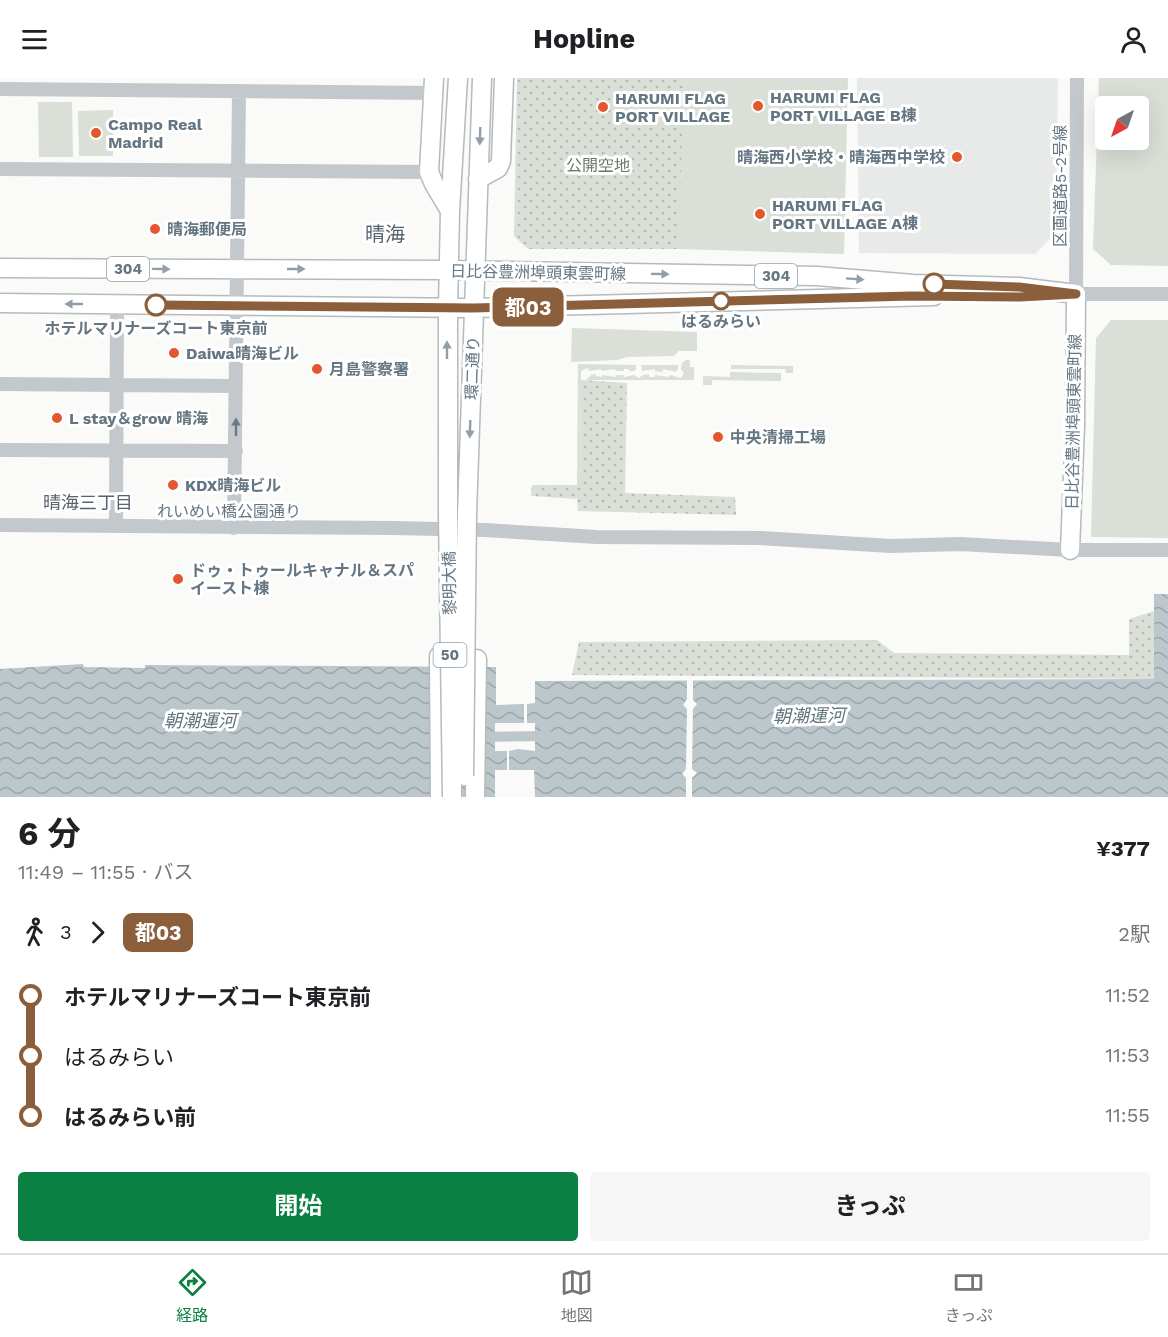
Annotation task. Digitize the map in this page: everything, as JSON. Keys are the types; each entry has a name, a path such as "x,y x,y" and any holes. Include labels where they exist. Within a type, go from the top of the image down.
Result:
{"main road":[{"name":"環二通り","path":"448,513 450,212 458,78"},
{"name":"環二通り","path":"467,514 482,78"},
{"path":"478,179 498,168 501,161 504,78"},
{"path":"434,86 429,172 450,212"},
{"name":"日比谷豊洲埠頭東雲町線","path":"0,268 475,270 817,276 913,284 1019,287 1076,294"},
{"path":"764,276 815,283 818,287 818,298"},
{"name":"日比谷豊洲埠頭東雲町線","path":"0,303 474,308 818,298 1020,297 1076,294"},
{"name":"日比谷豊洲埠頭東雲町線","path":"1070,550 1075,426 1076,294"},
{"name":"50","path":"440,797 439,656 448,513"},
{"name":"黎明大橋","path":"448,513 452,797"},
{"name":"50","path":"467,514 477,659 475,797"},
{"name":"黎明大橋","path":"464,797 467,514"}],"street":[{"name":"区画道路5-2号線","path":"1076,294 1077,78"},
{"path":"0,89 239,90 434,86"},
{"path":"234,528 239,90"},
{"path":"0,169 429,172"},
{"path":"1076,294 1168,294"},
{"path":"116,526 117,304"},
{"path":"0,384 235,386"},
{"path":"0,450 236,451"},
{"name":"れいめい橋公園通り","path":"0,525 457,530 597,537 760,538 855,545 960,544 1070,550 1168,550"}],"shaded area":[{"name":"晴海西小学校・晴海西中学校","path":"857,78 1056,78 1058,80 1056,233 1035,254 859,253"}],"green space":[{"name":"公開空地","path":"517,78 684,78 678,249 528,249 514,236"},
{"path":"684,78 848,78 844,254 678,249 678,142"},
{"path":"1099,78 1168,78 1168,266 1111,265 1093,249 1096,150 1149,150 1149,96 1098,96"},
{"path":"38,102 72,102 73,157 39,157"},
{"name":"Campo Real Madrid","path":"113,110 113,156 79,156 78,111"},
{"path":"1111,320 1168,320 1168,538 1091,537 1096,338"},
{"path":"572,328 697,332 697,351 679,351 674,356 571,362"},
{"path":"690,360 690,367 694,367 694,380 586,380 596,374 602,377 602,375 616,377 616,375 623,375 624,377 634,375 639,378 649,374 649,377 655,377 655,375 669,377 670,375 681,378 684,373 681,369 682,363"},
{"path":"578,364 636,365 634,371 624,369 624,371 616,371 615,369 602,371 601,369 590,371 587,368 581,371 580,485 577,485"},
{"path":"641,365 678,365 678,369 676,372 663,369 663,372 655,371 655,369 642,371"},
{"path":"731,365 793,366 793,373 786,373 785,369 731,369"},
{"path":"730,372 781,373 781,381 712,380 712,385 703,385 703,376 730,377"},
{"path":"581,380 627,383 625,493 735,497 736,515 578,511 577,499 531,496 532,485 580,485"},
{"path":"1154,611 1154,679 572,675 579,642 877,640 894,653 1129,655 1129,619"}],"water":[{"path":"1154,594 1168,594 1168,797 535,797 534,770 509,770 509,751 518,749 535,751 535,723 527,723 527,704 535,703 535,681 1154,679"},
{"path":"83,664 84,667 145,668 145,665 496,667 496,705 524,704 524,723 495,723 495,751 507,751 507,770 495,770 495,797 0,797 0,669"}],"pier":[{"path":"687,677 693,677 693,700 697,704 693,709 692,769 697,773 692,778 692,797 686,797 686,778 682,774 686,769 687,709 683,705 687,699"}],"waterway":[{"name":"朝潮運河","path":"483,737 549,736"}],"bus line":[{"name":"都03","path":"156,305 474,308 911,296 1020,297 1076,294 1019,287 934,284"}],"place":[{"name":"HARUMI FLAG PORT VILLAGE B棟","path":"758,106"},
{"name":"HARUMI FLAG PORT VILLAGE","path":"603,107"},
{"name":"Campo Real Madrid","path":"96,133"},
{"name":"晴海西小学校・晴海西中学校","path":"957,157"},
{"name":"HARUMI FLAG PORT VILLAGE A棟","path":"760,214"},
{"name":"晴海郵便局","path":"155,229"},
{"name":"はるみらい","path":"721,301"},
{"name":"ホテルマリナーズコート東京前","path":"156,305"},
{"name":"Daiwa晴海ビル","path":"174,353"},
{"name":"月島警察署","path":"317,369"},
{"name":"L stay＆grow 晴海","path":"57,418"},
{"name":"中央清掃工場","path":"718,437"},
{"name":"KDX晴海ビル","path":"173,485"},
{"name":"ドゥ・トゥールキャナル＆スパ イースト棟","path":"178,579"}],"district":[{"name":"晴海","path":"385,234"},
{"name":"晴海三丁目","path":"88,503"}]}
